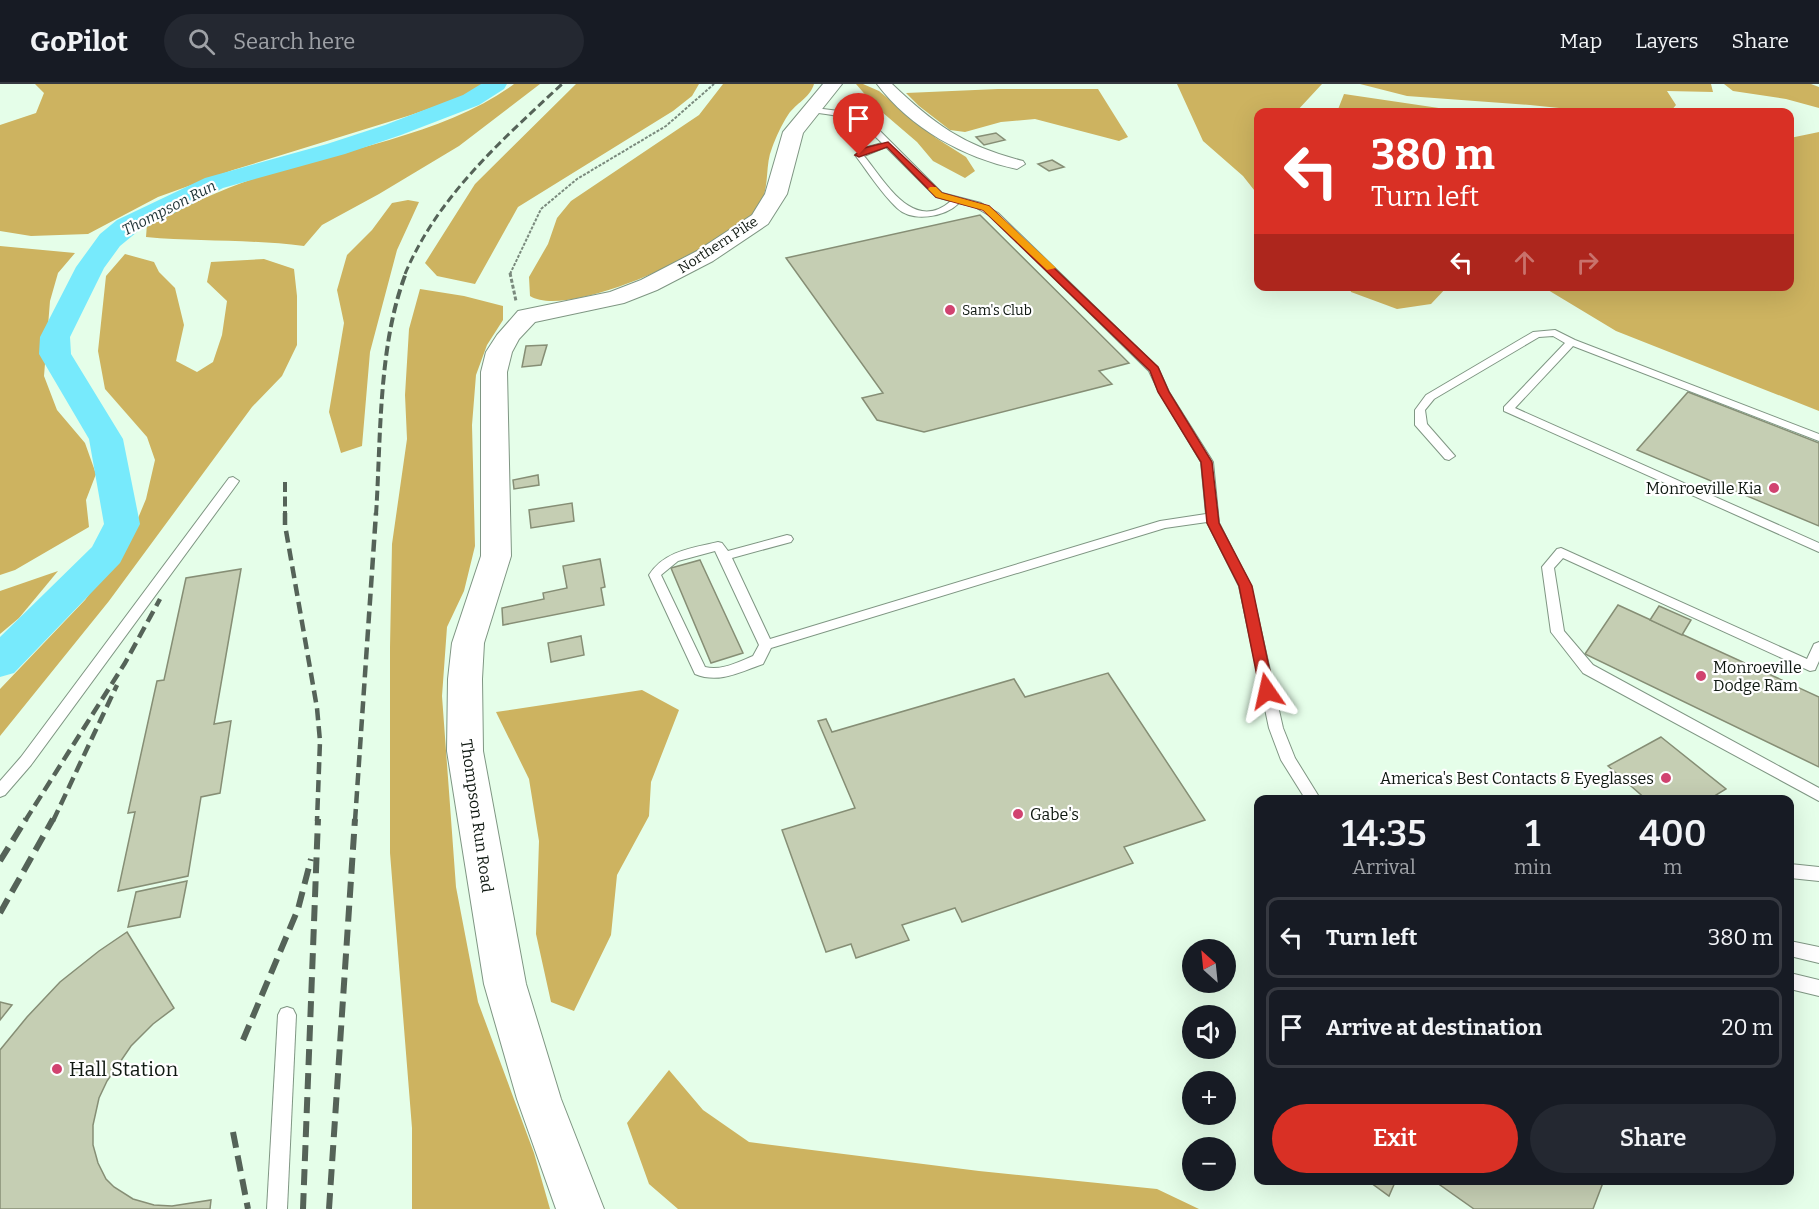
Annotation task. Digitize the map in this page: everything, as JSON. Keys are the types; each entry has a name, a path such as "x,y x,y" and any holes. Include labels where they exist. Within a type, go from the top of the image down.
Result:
{"street":[{"name":"Northern Pike","path":"521,308 627,294 686,267 745,231 760,219 772,202 790,138 810,109 833,84"},
{"path":"884,84 935,130 980,156 1017,164"},
{"name":"Thompson Run Road","path":"521,308 499,352 494,372 497,546 489,585 468,643 465,679 465,751 505,984 539,1099 580,1209"}],"lane":[{"path":"810,109 833,111 857,117 867,123 939,195 978,205 995,215 1148,361 1207,462 1212,517 1216,530 1245,586 1271,712 1281,743 1297,776 1310,795"},
{"path":"888,144 867,150 859,155 902,207 910,213 924,214 952,206 957,200"},
{"path":"1449,456 1421,425 1420,410 1430,397 1537,334 1555,333 1571,342 1819,438"},
{"path":"1571,342 1508,410 1819,548"},
{"path":"0,791 26,761 233,481"},
{"path":"766,645 725,556 718,546 660,565 655,575 700,670 706,674 717,673 759,660 766,645 1164,524 1212,517"},
{"path":"725,556 787,539"},
{"path":"1819,647 1810,666 1561,552 1548,567 1558,632 1588,669 1819,795"},
{"path":"1794,871 1819,874"},
{"path":"1794,950 1819,955"},
{"path":"1804,985 1819,995"},
{"path":"277,1209 287,1015"}],"path":[{"path":"521,308 510,272 541,209 577,179 666,126 714,84"}],"shaded area":[{"path":"35,84 485,84 471,94 411,115 233,170 158,197 88,234 31,236 0,231 0,125 36,113 44,93"},
{"path":"514,84 540,84 459,146 322,225 304,246 146,237 147,224 218,192 261,176 425,128 457,116"},
{"path":"576,84 699,84 692,96 673,111 518,207 475,284 437,276 425,263 475,184"},
{"path":"723,84 814,84 809,93 788,115 777,135 770,155 764,195 757,209 741,224 683,259 612,289 578,298 550,301 530,296 529,277 548,244 557,218 571,201 699,115"},
{"path":"856,84 863,84 879,91 936,138 966,157 975,171 965,178 933,161 917,142 875,106"},
{"path":"1177,84 1322,84 1300,108 1254,108 1254,190 1243,176 1203,141"},
{"path":"1360,84 1711,84 1713,92 1667,91 1676,105 1673,108 1559,108 1407,96"},
{"path":"1724,84 1811,84 1819,87 1819,108 1786,99 1733,91"},
{"path":"998,89 1098,89 1128,137 1119,141 1035,119 1001,122 965,132 950,130 906,93"},
{"path":"1344,94 1439,108 1339,108"},
{"path":"1819,132 1819,411 1616,331 1550,291 1794,291 1794,137"},
{"path":"408,200 419,202 397,250 370,352 362,446 341,453 329,412 344,323 337,290 347,255 372,230 392,203"},
{"path":"0,246 75,253 58,273 50,301 44,376 57,410 85,443 96,474 86,500 89,527 15,570 0,575"},
{"path":"125,254 154,262 159,272 175,288 184,325 176,361 197,372 213,362 222,335 227,301 207,282 211,262 264,259 294,269 297,296 297,345 282,376 252,407 109,601 0,736 0,689 85,600 129,540 146,499 155,460 147,437 105,389 98,351 106,276"},
{"path":"420,289 464,296 503,306 503,320 487,345 476,375 472,425 475,546 464,591 447,627 442,696 456,887 478,1002 534,1153 550,1209 412,1209 412,1128 390,853 390,647 392,544 407,439 405,395 409,329"},
{"path":"1443,291 1431,304 1397,309 1351,292"},
{"path":"58,571 19,618 0,634 0,591"},
{"path":"642,690 679,710 651,782 649,816 617,875 611,935 574,1011 551,1002 536,934 539,841 529,779 496,712"},
{"path":"669,1070 703,1110 749,1142 979,1171 1157,1189 1199,1209 678,1209 649,1184 627,1123"}],"building":[{"path":"996,133 1005,140 984,145 976,137"},
{"path":"1052,160 1064,167 1049,171 1038,164"},
{"name":"Sam's Club","path":"980,215 1129,363 1099,371 1112,384 924,432 877,420 862,398 883,393 786,258"},
{"path":"547,345 541,365 522,367 526,346"},
{"name":"Monroeville Kia","path":"1688,392 1819,443 1819,526 1637,450"},
{"path":"538,475 539,485 514,489 513,480"},
{"path":"572,503 574,521 531,528 529,510"},
{"path":"600,559 605,587 601,588 604,605 503,625 502,608 544,599 543,593 567,588 563,566"},
{"path":"700,560 743,653 711,663 671,568"},
{"path":"241,569 214,724 231,721 220,793 201,797 188,876 118,891 135,812 128,813 157,681 164,680 186,578"},
{"name":"Monroeville Dodge Ram","path":"1618,605 1819,697 1819,767 1585,654"},
{"path":"1659,606 1691,620 1682,635 1650,620"},
{"path":"581,636 584,655 551,662 548,643"},
{"name":"Gabe's","path":"1108,673 1205,820 1124,847 1133,863 962,922 955,908 902,925 909,940 856,958 851,944 826,952 782,830 855,808 818,721 826,719 832,732 1014,679 1025,697"},
{"name":"America's Best Contacts & Eyeglasses","path":"1661,737 1726,789 1716,795 1641,795 1608,766"},
{"path":"187,881 180,917 128,927 136,892"},
{"name":"Hall Station","path":"127,932 174,1008 153,1024 131,1046 107,1081 99,1098 93,1125 93,1145 98,1163 106,1179 133,1199 154,1205 172,1206 211,1200 210,1209 0,1209 0,1050 60,982"},
{"path":"0,1002 12,1005 0,1020"},
{"path":"1374,1185 1394,1185 1389,1196"},
{"path":"1440,1185 1602,1185 1593,1209 1474,1209"}],"waterway":[{"name":"Thompson Run","path":"0,662 107,554 122,524 106,439 55,354 55,337 90,267 110,240 127,226 214,183 336,149 393,130 471,100 496,84"}],"railway":[{"path":"405,274 435,219 453,195 494,149 562,84"},
{"path":"376,515 382,392 390,330 406,273"},
{"path":"285,482 285,525 317,708 320,741 317,821"},
{"path":"355,821 376,513"},
{"path":"25,821 125,663 160,599"},
{"path":"53,821 117,685"},
{"path":"0,861 26,819"},
{"path":"0,913 53,819"},
{"path":"303,1209 318,819"},
{"path":"329,1209 355,819"},
{"path":"243,1040 298,909 311,859"},
{"path":"233,1132 248,1209"}],"slow traffic":[{"path":"933,189 939,195 986,208 1051,268"}],"place":[{"name":"Sam's Club","path":"950,310"},
{"name":"Monroeville Kia","path":"1774,488"},
{"name":"Monroeville Dodge Ram","path":"1701,676"},
{"name":"America's Best Contacts & Eyeglasses","path":"1666,778"},
{"name":"Gabe's","path":"1018,814"},
{"name":"Hall Station","path":"57,1069"}],"route":[{"path":"859,155 867,150 888,144 939,195 986,208 1148,361 1160,380 1164,392 1207,462 1213,523 1245,586 1267,691"}]}
